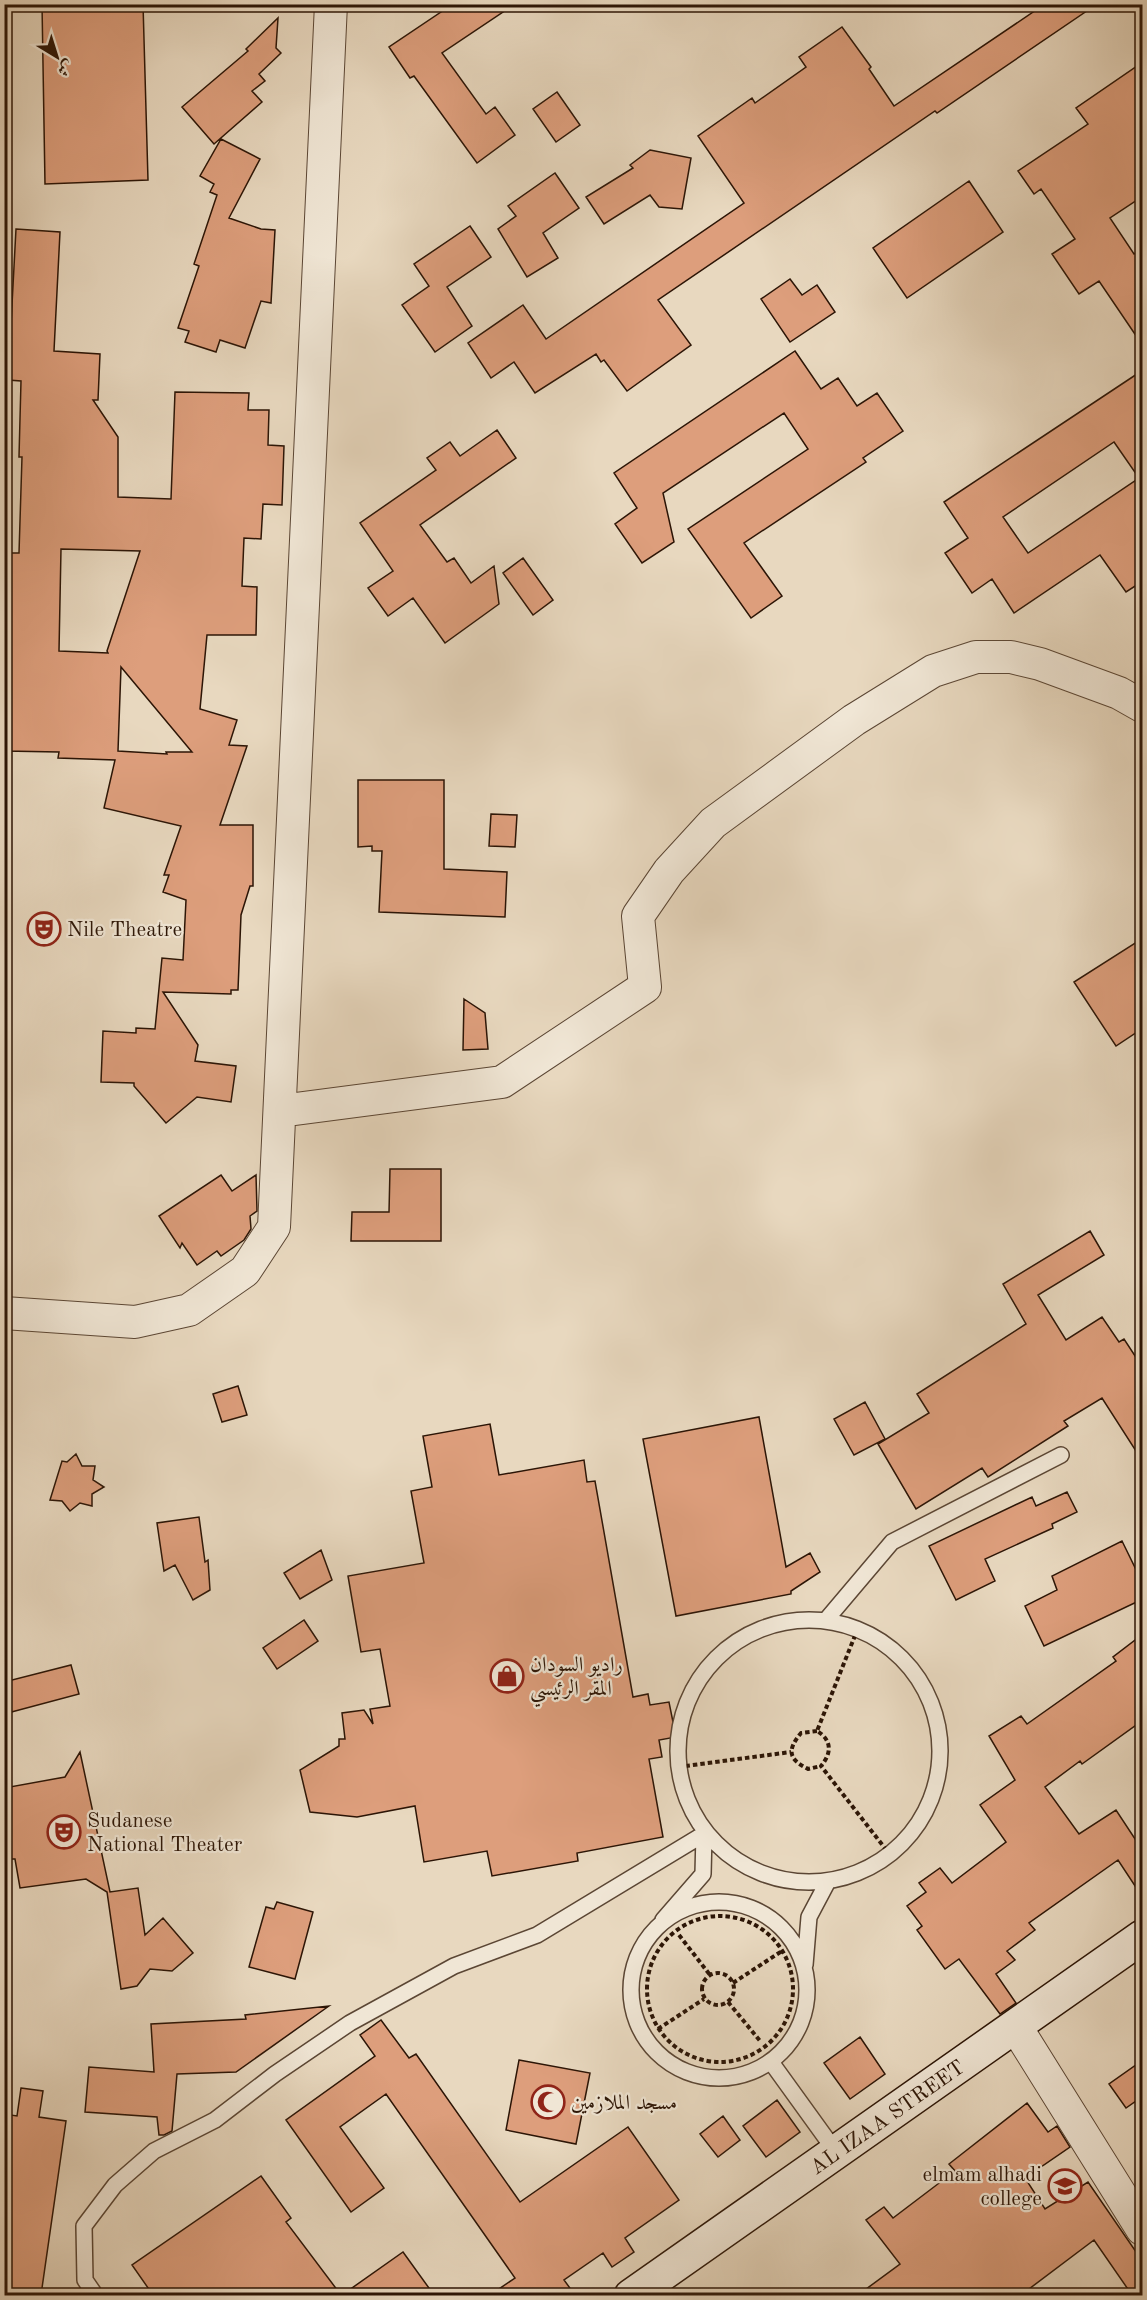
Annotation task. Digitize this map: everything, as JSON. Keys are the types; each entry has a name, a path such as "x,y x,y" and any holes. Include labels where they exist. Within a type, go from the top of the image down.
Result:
{"street":[{"path":"4,1313 135,1322 189,1310 245,1271 274,1227 331,4"},
{"path":"280,1111 502,1082 645,987 638,916 669,871 713,823 854,720 933,671 976,657 1011,657 1040,664 1119,693 1143,706"},
{"name":"AL IZAA STREET","path":"631,2295 1143,1937"},
{"path":"1016,2026 1143,2229"}],"lane":[{"path":"826,1620 892,1542 1061,1455"},
{"path":"704,1834 769,1878 827,1883 891,1856 925,1816 941,1768 938,1719 915,1670 875,1636 858,1628 826,1620 782,1622 737,1641 695,1685 677,1736 678,1767 681,1788 704,1834 704,1874 639,1950 630,1980 632,2014 648,2045 674,2068 707,2078 741,2076 771,2062 796,2034 808,2001 805,1966 809,1917 827,1883"},
{"path":"96,2295 85,2280 84,2226 115,2185 154,2151 214,2120 275,2074 350,2023 454,1966 537,1935 704,1834"},
{"path":"663,1920 698,1903 730,1901 739,1903 770,1916 790,1934 805,1966"},
{"path":"771,2062 836,2152"}],"path":[{"path":"817,1731 858,1628"},
{"path":"817,1731 830,1745 828,1758 821,1766 808,1769 796,1763 791,1752 791,1744 801,1733 817,1731"},
{"path":"678,1767 791,1752"},
{"path":"821,1766 891,1856"},
{"path":"710,1916 734,1917 757,1925 776,1940 782,1951 788,1961 794,1984 791,2008 782,2030 765,2048 743,2059 711,2062 695,2059 674,2047 658,2029 648,2006 647,1982 653,1959 667,1938 687,1924 710,1916"},
{"path":"676,1932 710,1975"},
{"path":"733,1983 782,1951"},
{"path":"725,1974 733,1983 734,1993 728,2002 718,2006 704,1999 702,1983 710,1975 725,1974"},
{"path":"658,2029 704,1999"},
{"path":"728,2002 765,2048"}],"building":[{"path":"42,4 143,4 148,180 45,184"},
{"path":"453,4 515,4 442,53 486,114 495,107 515,135 477,163 414,76 410,78 389,47"},
{"path":"1045,4 1097,4 937,113 935,111 658,300 691,345 627,391 604,360 601,362 596,354 535,393 514,362 491,378 468,343 523,305 546,339 744,203 698,136 752,98 755,103 806,67 799,57 842,27 871,67 869,69 894,106"},
{"path":"278,18 276,48 281,53 259,74 265,81 252,91 262,102 214,144 182,107 248,51 246,49"},
{"path":"1143,62 1143,196 1110,218 1134,254 1143,248 1143,346 1099,281 1079,294 1052,254 1075,239 1041,189 1034,194 1018,171 1088,124 1076,108"},
{"path":"557,92 580,125 556,142 533,109"},
{"path":"221,139 260,159 229,218 261,229 275,230 271,303 261,301 245,348 220,340 216,352 185,342 189,331 178,328 199,266 194,264 217,195 210,192 214,184 200,176"},
{"path":"650,150 691,158 682,209 659,207 650,195 604,224 586,197 633,168 630,165"},
{"path":"555,173 579,208 543,233 558,258 527,277 498,229 516,216 508,206"},
{"path":"969,181 1003,232 907,298 873,248"},
{"path":"470,226 491,257 447,287 472,326 435,352 402,305 429,286 414,264"},
{"path":"16,229 60,232 54,351 100,354 98,400 93,400 118,437 118,497 171,499 175,392 249,393 248,410 269,410 268,445 284,446 282,505 263,504 261,539 244,538 242,586 257,587 256,635 207,635 200,709 237,720 229,745 247,746 220,825 253,825 253,886 250,886 241,915 238,990 231,990 231,994 163,992 198,1045 195,1061 236,1066 231,1102 197,1097 166,1123 134,1086 134,1083 101,1082 103,1031 136,1033 136,1028 155,1029 162,958 183,960 186,900 163,892 169,875 164,875 181,826 104,808 115,760 58,758 59,752 4,751 4,553 19,553 22,457 19,457 21,381 8,380","holes":["61,549 140,551 108,653 59,651","121,667 192,752 166,752 167,754 118,751"]},
{"path":"790,279 802,295 817,285 835,312 790,342 761,299"},
{"path":"795,351 821,389 838,378 857,406 877,393 903,431 863,458 866,462 744,543 782,596 751,618 688,529 808,449 784,413 663,493 674,542 642,563 615,524 637,508 614,473"},
{"path":"1143,370 1143,581 1126,592 1100,555 1014,613 992,579 972,593 945,553 968,538 944,502","holes":["1114,442 1139,478 1028,553 1003,517"]},
{"path":"497,430 516,458 420,525 447,562 454,558 471,583 494,566 499,604 445,643 413,598 388,616 368,588 393,571 360,523 436,470 427,458 450,442 460,456"},
{"path":"523,558 553,600 533,615 503,573"},
{"path":"358,780 444,780 444,869 507,872 505,917 379,912 382,851 372,851 372,846 358,847"},
{"path":"491,814 517,815 515,847 489,846"},
{"path":"1143,938 1143,1028 1116,1046 1074,982"},
{"path":"464,999 485,1013 488,1049 463,1050"},
{"path":"390,1169 441,1169 441,1241 351,1241 352,1212 389,1212"},
{"path":"221,1175 232,1191 256,1175 257,1211 250,1216 251,1229 244,1240 221,1256 217,1251 197,1265 182,1243 180,1248 159,1216"},
{"path":"1090,1231 1104,1255 1038,1295 1066,1340 1102,1317 1119,1342 1124,1339 1143,1368 1143,1462 1102,1398 1064,1421 1068,1426 988,1477 982,1468 916,1509 878,1444 929,1413 917,1394 1026,1324 1003,1284"},
{"path":"238,1386 247,1415 222,1422 213,1394"},
{"path":"865,1402 885,1439 854,1455 834,1419"},
{"path":"759,1417 786,1567 810,1553 820,1572 791,1591 791,1594 676,1616 643,1439"},
{"name":"راديو السودان المقر الرئيسي","path":"490,1424 499,1475 584,1460 587,1482 595,1481 633,1697 648,1694 650,1705 669,1702 676,1737 659,1740 662,1757 649,1759 663,1837 577,1853 578,1861 492,1876 487,1851 424,1862 415,1806 357,1817 310,1812 300,1770 339,1746 339,1739 345,1739 342,1713 364,1710 373,1724 370,1709 390,1706 380,1649 361,1652 348,1576 424,1563 411,1491 432,1487 423,1436"},
{"path":"76,1454 82,1466 95,1466 93,1480 104,1487 92,1494 92,1506 80,1503 70,1511 62,1501 50,1500 62,1461 67,1462"},
{"path":"1067,1492 1077,1512 1052,1524 1053,1528 985,1559 995,1581 956,1600 929,1546 1032,1497 1036,1506"},
{"path":"199,1517 205,1562 208,1560 210,1590 193,1600 175,1565 164,1571 157,1523"},
{"path":"1122,1541 1143,1584 1143,1599 1044,1646 1025,1606 1057,1590 1052,1576"},
{"path":"321,1550 332,1580 300,1599 284,1573"},
{"path":"304,1620 318,1641 277,1669 263,1648"},
{"path":"1143,1634 1143,1720 1082,1764 1080,1761 1045,1787 1079,1834 1116,1810 1143,1851 1143,1898 1118,1860 1029,1923 1035,1930 1007,1951 1015,1960 996,1974 1016,2003 1000,2014 959,1959 945,1969 917,1930 922,1926 907,1906 926,1892 919,1883 940,1868 952,1883 1006,1842 980,1805 1015,1780 989,1736 1021,1716 1027,1724 1116,1661 1113,1657"},
{"path":"71,1665 79,1694 4,1714 4,1682"},
{"path":"80,1752 110,1892 138,1888 145,1935 163,1918 193,1953 172,1971 150,1969 137,1986 121,1989 107,1892 86,1879 20,1888 15,1859 11,1859 4,1824 4,1820 9,1819 4,1788 65,1777"},
{"path":"277,1902 313,1912 295,1979 249,1967 266,1907 274,1909"},
{"path":"329,2006 236,2072 177,2074 172,2131 164,2135 159,2135 157,2117 85,2112 89,2067 154,2072 151,2024 246,2019 245,2015"},
{"path":"381,2020 409,2058 416,2054 520,2202 628,2127 679,2200 625,2238 634,2252 612,2267 603,2253 564,2280 575,2295 490,2295 515,2278 386,2094 340,2127 384,2188 351,2212 286,2120 375,2056 360,2035"},
{"path":"860,2037 885,2074 850,2099 824,2063"},
{"name":"مسجد الملازمين","path":"519,2060 590,2073 576,2144 506,2130"},
{"path":"1143,2060 1143,2096 1126,2108 1109,2084"},
{"path":"21,2088 43,2091 39,2117 66,2121 41,2295 4,2295 4,2114 17,2116"},
{"path":"777,2100 800,2132 766,2157 743,2126"},
{"path":"1027,2103 1048,2132 1057,2126 1070,2147 1025,2178 1045,2209 1088,2182 1143,2262 1143,2295 1132,2295 1094,2240 1021,2295 858,2295 900,2264 866,2220 884,2207 893,2218 955,2171 949,2164"},
{"path":"723,2116 740,2140 718,2157 700,2134"},
{"path":"261,2176 291,2218 286,2222 341,2295 153,2295 132,2265"},
{"path":"403,2252 434,2295 342,2295"}],"place":[{"name":"Nile Theatre","path":"44,929"},
{"name":"راديو السودان المقر الرئيسي","path":"507,1676"},
{"name":"Sudanese National Theater","path":"64,1832"},
{"name":"مسجد الملازمين","path":"548,2102"},
{"name":"elmam alhadi college","path":"1065,2186"}]}
